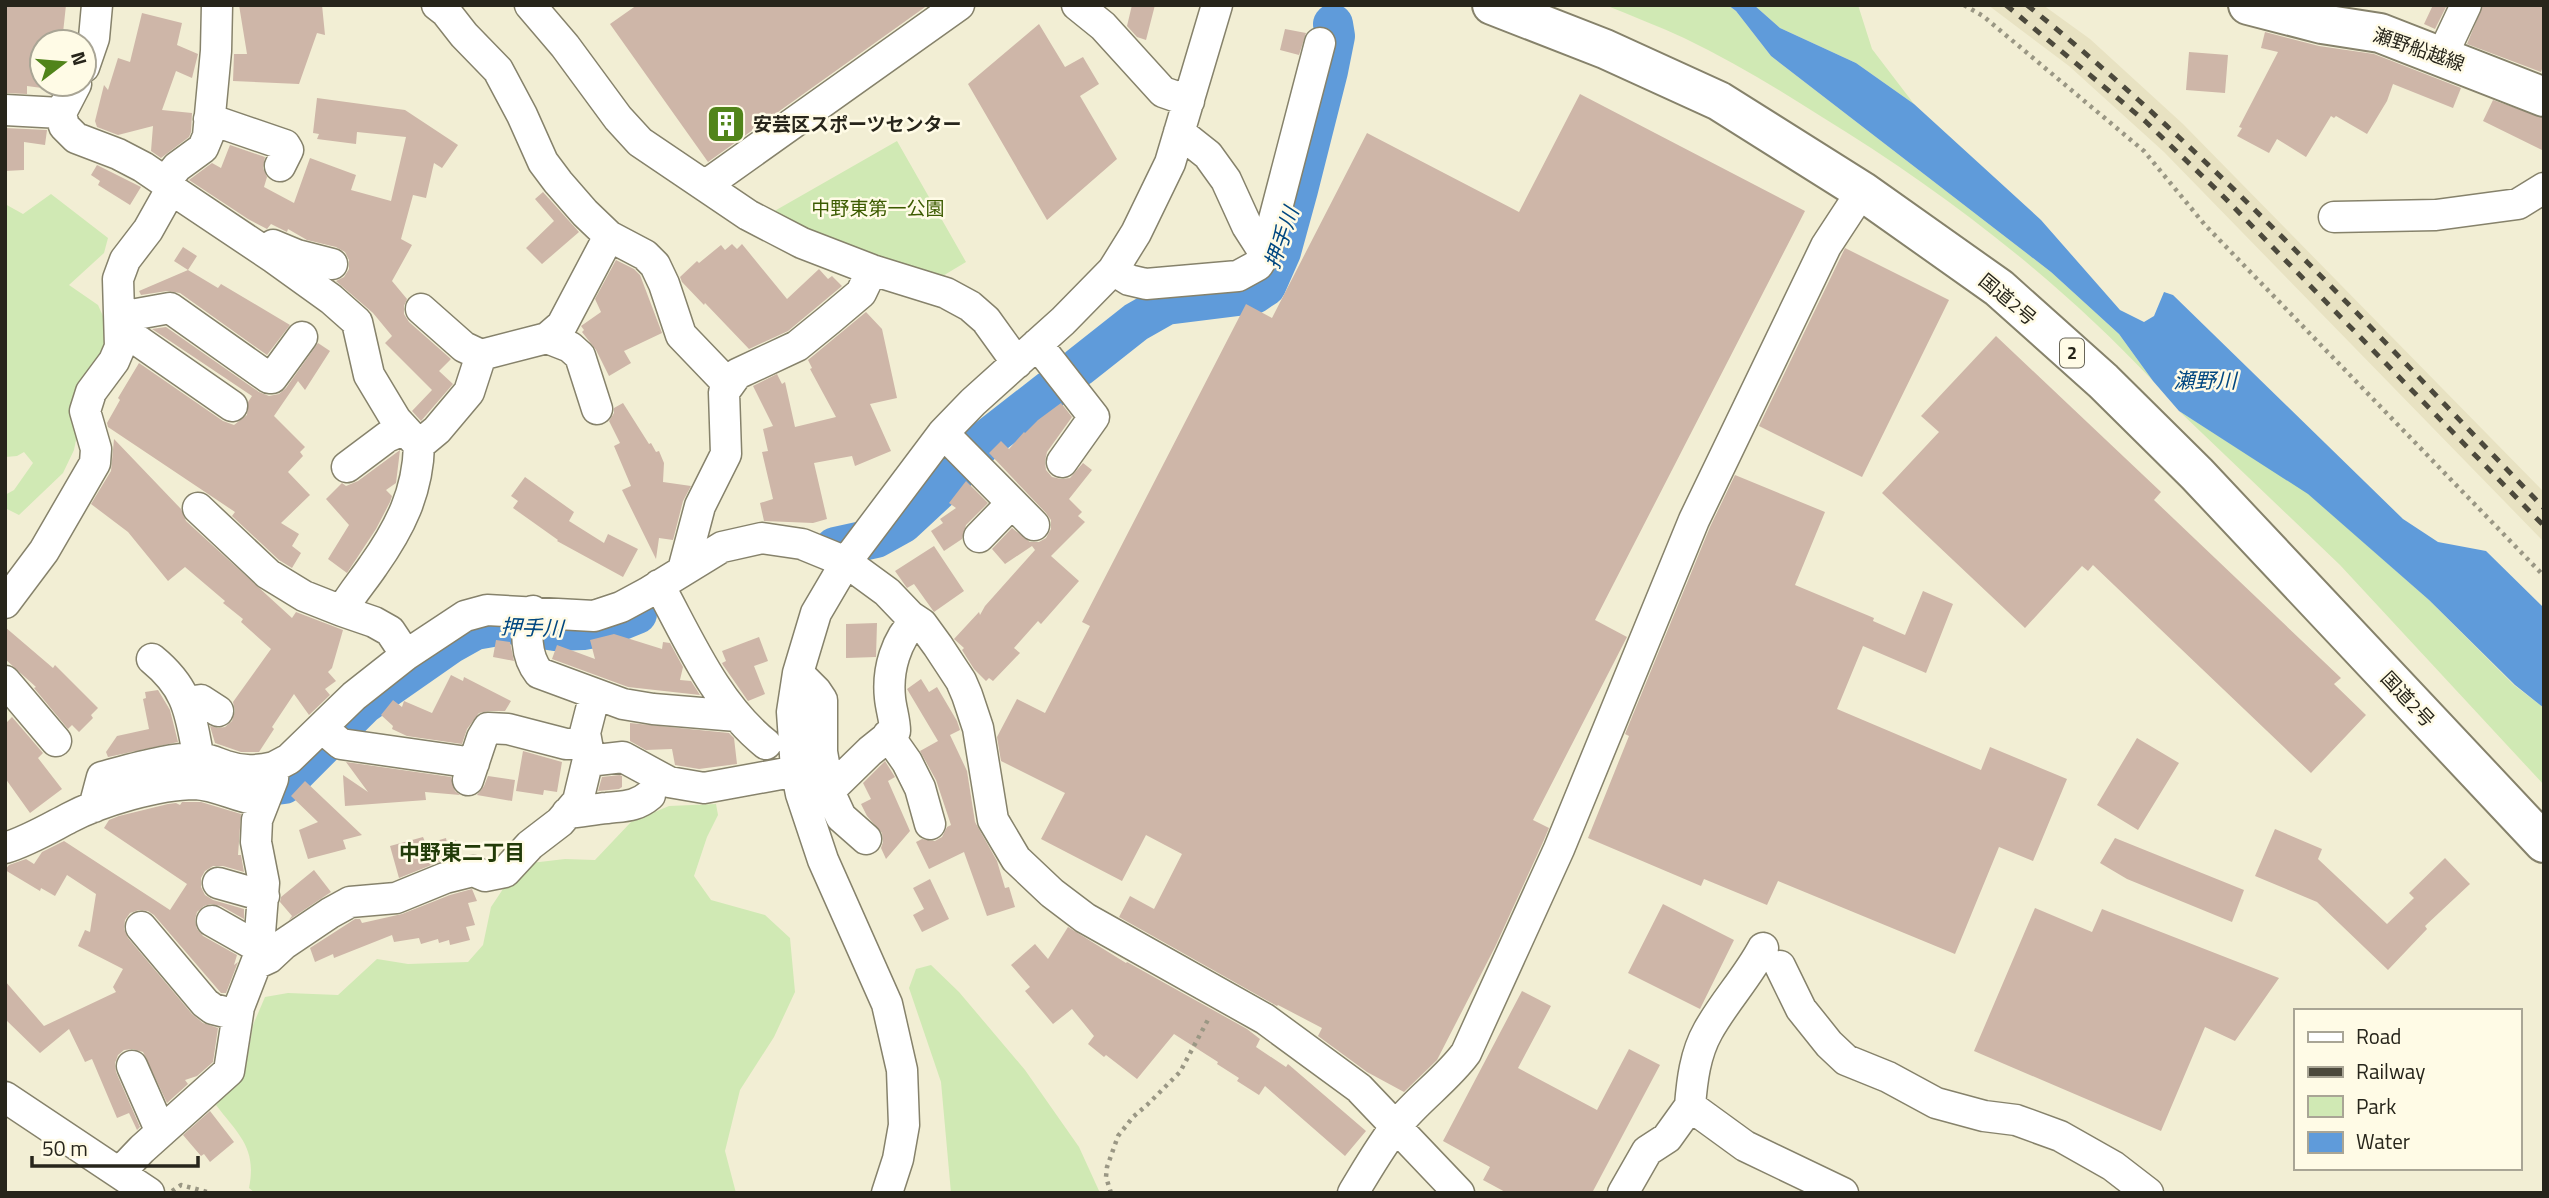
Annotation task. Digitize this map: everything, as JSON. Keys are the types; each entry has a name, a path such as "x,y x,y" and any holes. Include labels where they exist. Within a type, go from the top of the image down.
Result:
{"main road":[{"name":"国道2号","path":"1492,5 1605,49 1719,101 1862,191 1999,288 2103,381 2197,474 2544,843"},
{"name":"瀬野船越線","path":"2248,5 2309,12 2380,33 2544,96"}],"street":[{"path":"95,28 97,5"},
{"path":"5,603 44,551 95,463 96,449 85,411 90,392 114,361 121,346 118,279 125,260 148,230 177,167 203,148 208,136 217,5"},
{"path":"437,5 498,70 543,162 585,214 610,236 645,255 655,265 681,335 729,383"},
{"path":"530,5 565,46 618,118 640,142 748,215 780,232 872,270 946,293 970,306 1027,354 1094,417 1062,461"},
{"path":"706,186 959,5"},
{"path":"1077,5 1103,26 1163,92 1189,101"},
{"path":"887,1193 898,1159 904,1125 902,1070 887,1004 822,860 801,794 792,712 798,673 816,613 846,562 943,433 1113,270 1156,195 1170,163 1217,5"},
{"path":"2442,57 2466,5"},
{"path":"1113,270 1129,280 1146,284 1238,276 1258,265 1265,254 1320,43"},
{"path":"69,98 61,113 64,126 76,138 118,154 168,186 331,299 357,322 369,375 411,437 418,471 407,511 342,611"},
{"path":"5,110 61,113"},
{"path":"209,119 285,145 288,150 280,166"},
{"path":"1179,132 1208,155 1226,180 1247,226 1265,254"},
{"path":"2334,217 2436,215 2518,204 2544,188"},
{"path":"1353,1193 1397,1126 1429,1090 1455,1068 1466,1053 1559,849 1694,520 1826,246 1862,191"},
{"path":"421,309 464,347 481,355 547,338 562,325 610,236"},
{"path":"253,243 262,240 298,255 332,264"},
{"path":"766,744 737,716 700,660 671,577 700,506 726,454 724,393 729,383 737,374 797,346 860,293 872,270"},
{"path":"121,325 170,308 272,378 302,337"},
{"path":"121,325 140,342 232,405"},
{"path":"547,338 570,347 580,356 597,409"},
{"path":"347,467 387,437 411,437 437,430 469,392 481,355"},
{"path":"943,433 1034,525"},
{"path":"979,537 1012,503"},
{"path":"198,508 268,573 304,596 374,622 390,631 406,655"},
{"path":"5,848 26,841 97,796 186,759 199,759 254,772 274,767 289,759 354,696 406,655 465,616 487,610 594,616 621,607 722,547 762,538 802,544 846,562 887,592 922,624 938,646 967,695 978,729 993,820 1016,859 1052,893 1085,918 1265,1019 1359,1088 1459,1193"},
{"path":"533,611 527,639 531,664 539,673 623,704 737,716"},
{"path":"829,791 895,731 890,697 890,667 905,631 916,620"},
{"path":"152,659 180,686 187,702 199,759"},
{"path":"798,673 822,700 822,752 829,791 841,817 866,839"},
{"path":"5,681 56,741"},
{"path":"212,921 257,956 269,958 284,944 350,902 396,898 446,878 473,871 485,876 505,872 530,845 560,822 578,801 587,753 587,719 595,694"},
{"path":"187,702 201,700 218,711"},
{"path":"322,728 341,744 471,771 488,728 508,729 566,744 587,753 623,757 669,782 704,788 797,771"},
{"path":"888,735 920,788 930,824"},
{"path":"120,1172 229,1071 237,1016 257,956 264,883 256,842 257,820 273,779 274,767"},
{"path":"97,796 195,784 264,801"},
{"path":"567,813 608,807 624,808 650,796"},
{"path":"218,883 264,896"},
{"path":"141,927 205,1003 213,1009 237,1016"},
{"path":"1623,1193 1647,1151 1667,1138 1690,1107 1692,1083 1704,1039 1750,973 1771,957 1801,1009 1829,1044 1846,1060 1888,1076 1936,1103 1984,1116 2017,1120 2060,1136 2113,1166 2148,1193"},
{"path":"132,1066 161,1132"},
{"path":"5,1097 27,1109 78,1147 149,1193"},
{"path":"1690,1107 1745,1146 1843,1193"}],"path":[{"path":"1964,5 1983,16 2144,151 2205,225 2544,576"},
{"path":"1111,1193 1106,1177 1107,1167 1118,1136 1133,1116 1180,1072 1221,995"},
{"path":"169,1193 181,1185 211,1193"}],"shaded area":[{"path":"1988,5 2043,5 2090,39 2183,124 2544,492 2544,542 2164,152 2069,66"}],"green space":[{"path":"1605,5 1728,5 1736,11 1771,56 2051,272 2119,334 2153,381 2116,343 2038,272 1911,175 1737,66 1684,38"},
{"path":"1754,5 1858,5 1872,49 1914,104 1856,63 1780,28"},
{"name":"中野東第一公園","path":"897,141 966,262 931,283 764,217"},
{"path":"51,194 108,238 104,253 69,285 98,305 106,323 107,352 79,425 74,450 63,473 19,515 5,508 5,495 14,490 33,463 24,452 5,457 5,204 23,214"},
{"path":"2179,411 2308,493 2429,600 2514,685 2544,708 2544,785 2340,565"},
{"path":"716,804 718,815 707,837 694,876 711,900 765,915 790,938 795,992 774,1037 740,1090 725,1151 736,1193 255,1193 249,1188 251,1174 248,1152 239,1134 216,1105 245,1073 253,1025 265,997 288,993 338,995 377,959 408,964 468,962 483,945 491,907 509,880 531,863 565,859 595,860 631,822 669,806"},
{"path":"931,965 959,992 1025,1070 1079,1147 1100,1193 951,1193 941,1082 909,988 916,969"}],"water":[{"name":"瀬野川","path":"1728,5 1754,5 1780,28 1856,63 1914,104 2041,220 2120,310 2144,322 2154,316 2164,292 2173,295 2403,519 2438,542 2486,551 2544,608 2544,708 2515,685 2429,600 2308,494 2179,411 2119,334 2051,272 1771,56 1736,11"}],"building":[{"path":"5,5 66,5 64,28 28,28 27,94 5,93"},
{"path":"239,5 322,5 325,35 317,33 299,84 233,81 234,54 247,54"},
{"name":"安芸区スポーツセンター","path":"637,5 928,5 708,162 610,24"},
{"path":"1132,5 1155,5 1146,40 1137,37 1127,26"},
{"path":"2433,5 2447,5 2435,29 2424,24"},
{"path":"2483,5 2544,5 2544,63 2541,72 2467,44"},
{"path":"142,13 182,23 177,45 198,54 192,78 176,71 162,110 192,113 191,132 189,137 161,158 151,151 153,126 118,135 97,127 95,121 104,85 108,90 118,58 130,62"},
{"path":"1039,24 1065,67 1083,57 1099,84 1080,96 1117,159 1047,220 968,84"},
{"path":"1285,29 1306,33 1299,55 1280,50"},
{"path":"2265,32 2319,46 2374,54 2461,88 2453,108 2393,84 2387,101 2367,134 2336,116 2331,116 2306,157 2277,139 2269,153 2237,136 2242,128 2239,127 2278,52 2261,48"},
{"path":"2189,52 2228,55 2225,93 2186,90"},
{"path":"1580,94 1805,211 1595,620 1627,637 1533,820 1549,828 1543,842 1495,947 1437,1060 1404,1092 1367,1072 1318,1036 1322,1028 1277,1006 1119,917 1130,896 1154,909 1182,854 1146,835 1122,881 1041,839 1065,793 1001,761 997,737 1017,699 1045,713 1090,626 1082,622 1246,304 1272,318 1367,133 1519,212"},
{"path":"317,98 405,110 458,145 442,168 434,163 426,198 413,195 401,239 412,245 392,281 407,299 404,314 409,322 451,359 439,371 453,384 421,421 412,411 432,390 385,343 392,336 373,313 336,281 344,277 349,269 345,252 307,240 288,229 287,232 271,224 267,229 189,180 212,163 221,168 230,145 265,157 263,168 267,177 264,187 294,203 310,158 356,175 351,190 391,201 406,137 357,132 356,144 317,139 319,134 313,133"},
{"path":"2493,100 2544,118 2544,151 2483,121"},
{"path":"5,128 47,130 45,145 24,142 24,170 5,171"},
{"path":"97,165 141,187 130,205 98,185 100,181 91,175"},
{"path":"543,192 579,232 542,264 526,248 554,221 535,199"},
{"path":"732,244 737,249 742,244 787,299 819,269 828,279 832,276 842,286 788,331 749,349 680,277 697,261 699,263 721,245 725,250"},
{"path":"183,247 197,256 188,270 174,261"},
{"path":"1845,248 1949,300 1862,477 1759,426"},
{"path":"616,260 640,275 662,333 624,351 631,363 609,376 581,326 601,312 595,299"},
{"path":"188,270 218,288 221,284 290,325 267,355 180,293 167,291 141,295 139,291"},
{"path":"866,312 882,329 897,398 870,404 891,451 855,466 852,456 814,463 827,519 813,523 764,521 760,503 773,499 762,452 768,451 763,429 773,426 753,386 777,374 782,384 785,382 795,427 836,417 810,369 812,368 808,360"},
{"path":"166,327 259,392 269,396 279,394 286,388 318,343 330,351 305,390 298,381 274,416 305,447 300,452 303,456 288,472 310,495 281,523 299,534 292,546 301,553 292,568 279,560 232,516 235,512 108,427 107,423 120,400 118,398 139,363 223,421 234,425 247,415 248,402 252,396 152,329"},
{"path":"1996,336 2161,492 2154,500 2341,678 2334,684 2366,715 2311,773 2093,565 2088,571 2082,566 2025,628 1882,493 1939,432 1921,416"},
{"path":"623,403 649,444 651,443 656,452 659,451 664,463 663,482 691,486 683,501 673,540 659,538 656,559 622,490 631,486 614,446 620,443 609,421 614,408"},
{"path":"1061,403 1072,417 1047,452 1046,470 1052,477 1061,479 1070,478 1083,463 1092,470 1069,499 1082,512 1078,516 1085,522 1051,556 1079,581 1041,624 1038,621 1014,648 1020,653 993,681 989,678 986,681 974,669 962,650 964,648 954,639 979,612 980,615 1035,550 1032,546 1005,564 992,549 1012,528 1030,542 1039,542 1046,538 1051,529 1051,520 1046,513 989,453 1001,441 1009,449 1024,432"},
{"path":"114,439 181,509 186,521 292,618 296,612 343,630 332,668 328,672 336,681 325,689 330,695 309,715 294,694 259,752 241,752 215,743 210,726 225,727 232,721 235,711 233,702 271,649 241,622 243,619 223,603 225,601 185,567 168,581 128,532 91,504 111,471"},
{"path":"400,450 396,483 386,490 392,496 390,502 347,573 328,559 349,525 326,499 342,483 346,486 358,481"},
{"path":"1735,475 1825,512 1795,585 1874,618 1873,621 1905,635 1923,591 1953,604 1926,673 1863,646 1837,709 1981,770 1990,747 2067,779 2033,861 1999,847 1955,954 1778,881 1767,905 1704,879 1701,886 1588,838 1629,736 1625,734 1710,527"},
{"path":"525,477 574,512 569,521 604,543 608,534 638,549 623,577 557,541 513,508 518,501 511,496"},
{"path":"966,481 988,503 966,525 962,539 944,551 931,531 943,523 940,519 956,508 949,503"},
{"path":"934,546 964,591 934,612 914,584 907,588 895,571"},
{"path":"877,623 876,657 846,658 846,624"},
{"path":"5,627 53,668 55,665 98,708 91,715 93,718 79,732 72,725 68,729 34,688 36,687 5,659"},
{"path":"614,634 662,649 663,642 670,643 683,667 680,680 691,681 700,695 628,687 552,659 557,645 595,659 590,640"},
{"path":"759,637 768,661 754,666 765,694 748,701 723,665 726,661 722,651"},
{"path":"496,640 510,642 514,661 493,657"},
{"path":"451,675 463,681 464,677 511,701 505,711 479,713 467,729 462,744 407,736 392,729 393,726 381,715 393,700 402,707 404,701 432,713"},
{"path":"921,679 929,692 937,687 957,721 960,730 950,735 967,771 975,822 997,861 1005,888 1009,887 1015,907 987,916 964,852 929,869 916,842 922,839 935,841 942,837 951,825 936,780 920,751 938,741 907,689"},
{"path":"158,690 170,710 178,742 108,757 106,752 117,736 149,729 143,699 146,698 145,692"},
{"path":"12,717 43,753 38,758 62,789 30,813 5,778 5,724"},
{"path":"630,723 729,733 734,738 737,764 699,769 675,765 672,749 646,750 630,741"},
{"path":"2137,738 2179,763 2138,830 2097,805"},
{"path":"523,751 562,762 557,792 544,790 543,795 516,791"},
{"path":"885,761 895,777 888,781 910,831 886,859 881,848 882,833 867,816 861,804 871,799 863,783"},
{"path":"346,762 451,777 455,791 460,795 425,792 426,800 345,806 343,775 368,792"},
{"path":"620,775 622,787 598,791 602,777"},
{"path":"488,776 515,780 512,801 477,795"},
{"path":"305,781 362,835 343,840 346,849 308,859 299,830 318,822 291,796"},
{"path":"182,802 201,802 241,814 238,855 241,855 244,872 213,866 205,871 201,878 201,887 205,895 213,900 244,909 244,919 221,906 211,904 197,912 195,920 197,929 203,936 237,955 234,965 238,962 226,993 221,993 154,915 139,910 130,913 125,920 124,929 128,938 192,1014 203,1023 218,1028 213,1062 197,1076 185,1080 188,1084 167,1103 143,1052 124,1050 118,1055 116,1072 140,1127 137,1130 129,1113 117,1118 92,1059 85,1062 69,1029 40,1053 5,1019 5,981 44,1026 116,992 113,987 123,969 78,946 85,930 90,932 96,894 67,875 55,896 41,888 40,891 5,870 9,865 26,859 34,864 42,852 64,841 170,910 187,884 104,828 109,820 119,816 168,804 180,805"},
{"path":"2275,829 2322,849 2318,859 2387,924 2414,898 2409,893 2445,858 2470,884 2425,926 2427,929 2388,970 2317,902 2255,876"},
{"path":"423,837 426,844 446,838 447,843 456,840 461,856 399,878 390,846"},
{"path":"2115,838 2244,890 2232,922 2127,879 2100,863"},
{"path":"314,870 331,892 289,920 292,916 280,902 281,897"},
{"path":"930,879 949,919 922,932 913,915 924,909 913,888"},
{"path":"472,889 477,901 468,903 475,925 466,927 470,940 450,945 449,940 439,943 438,939 421,944 419,938 394,942 392,935 334,958 333,954 315,962 310,948 355,919 360,919 362,923 402,914"},
{"path":"1663,904 1734,940 1700,1009 1628,973"},
{"path":"2035,908 2092,932 2102,909 2279,978 2235,1041 2205,1027 2161,1131 1974,1051"},
{"path":"1068,927 1126,963 1247,1029 1260,1039 1256,1047 1286,1067 1288,1064 1366,1131 1345,1156 1265,1086 1259,1095 1237,1081 1239,1078 1217,1064 1218,1062 1174,1034 1137,1079 1088,1044 1094,1036 1072,1009 1053,1024 1025,991 1030,987 1011,965 1035,944 1048,959"},
{"path":"1522,991 1551,1006 1518,1068 1597,1110 1629,1049 1660,1065 1592,1193 1507,1193 1483,1180 1490,1167 1443,1141"},
{"path":"210,1111 234,1142 210,1162 204,1154 201,1156 183,1135"}],"waterway":[{"name":"押手川","path":"1079,367 1136,322 1166,305 1254,294 1266,286 1281,252 1298,190 1328,71 1335,36 1333,24"},
{"name":"押手川","path":"835,547 876,538 903,523 948,481 982,443 1050,390"},
{"name":"押手川","path":"234,786 254,788 284,784 364,704 450,644 475,630 510,624 555,631 583,630 610,625 637,614"}],"railway":[{"path":"2006,5 2145,121 2220,193 2544,526"},
{"path":"2027,5 2164,123 2229,185 2357,313 2544,508"}],"place":[{"name":"安芸区スポーツセンター","path":"726,124"}],"district":[{"name":"中野東二丁目","path":"462,853"}]}
